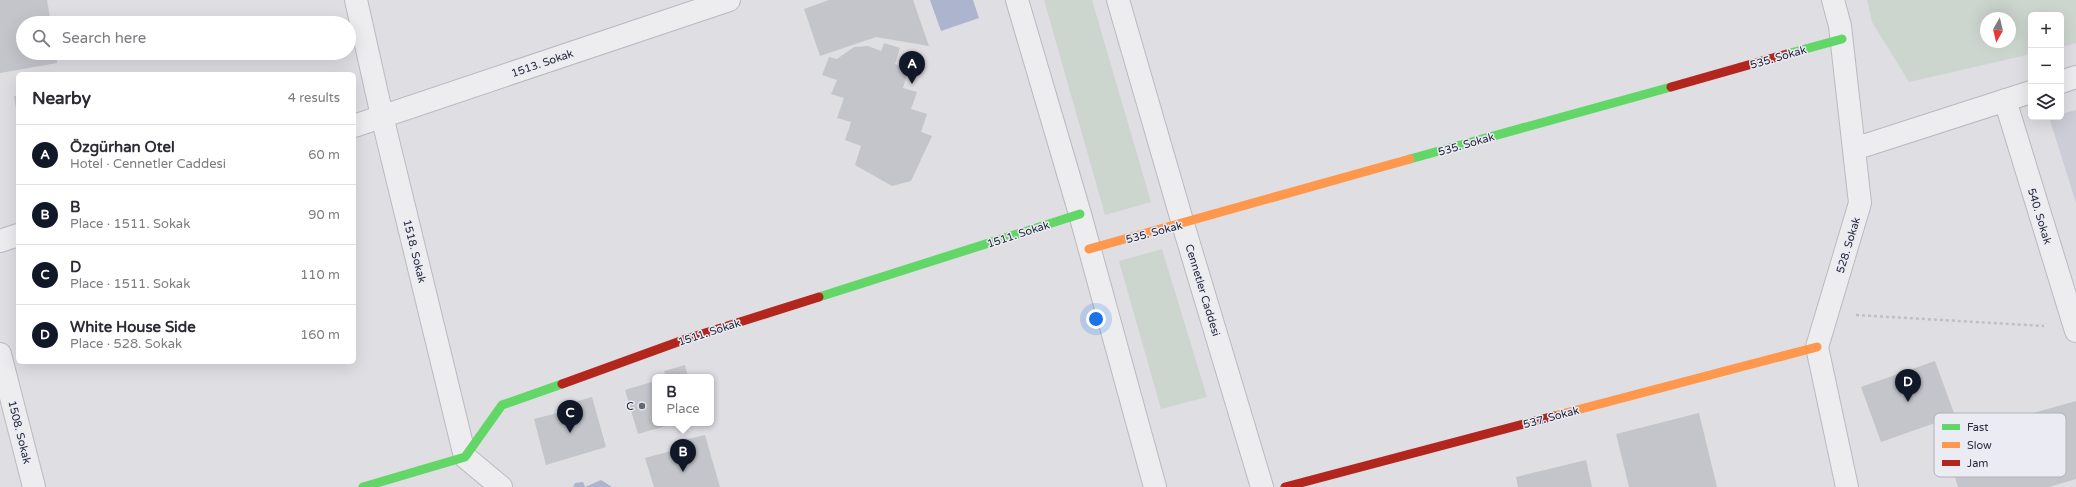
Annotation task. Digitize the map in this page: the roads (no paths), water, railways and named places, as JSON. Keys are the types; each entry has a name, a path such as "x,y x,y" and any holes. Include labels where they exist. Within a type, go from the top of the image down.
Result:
{"street":[{"name":"1518. Sokak","path":"356,0 382,116 465,456"},
{"name":"1513. Sokak","path":"356,125 729,0"},
{"path":"1017,0 1080,214 1155,487"},
{"name":"Cennetler Caddesi","path":"1118,0 1262,487"},
{"name":"528. Sokak","path":"1833,0 1842,38 1860,203 1817,347 1847,487"},
{"name":"535. Sokak","path":"1089,249 1183,224 1842,38"},
{"path":"2064,81 2076,77"},
{"path":"1854,149 2028,93"},
{"name":"540. Sokak","path":"2005,100 2075,329"},
{"name":"1511. Sokak","path":"465,456 502,405 686,339 1080,214"},
{"path":"0,241 16,236"},
{"name":"537. Sokak","path":"1285,487 1817,347"},
{"name":"1508. Sokak","path":"0,354 34,487"},
{"path":"363,487 465,456 501,487"}],"water":[{"path":"930,0 973,0 979,18 941,31"},
{"path":"601,480 612,487 585,487"},
{"path":"583,482 585,487 573,487 575,483"}],"place":[{"name":"Özgürhan Otel","path":"912,84"},
{"name":"White House Side","path":"1908,402"},
{"name":"C","path":"642,406"},
{"name":"D","path":"570,433"},
{"name":"B","path":"683,472"}]}
